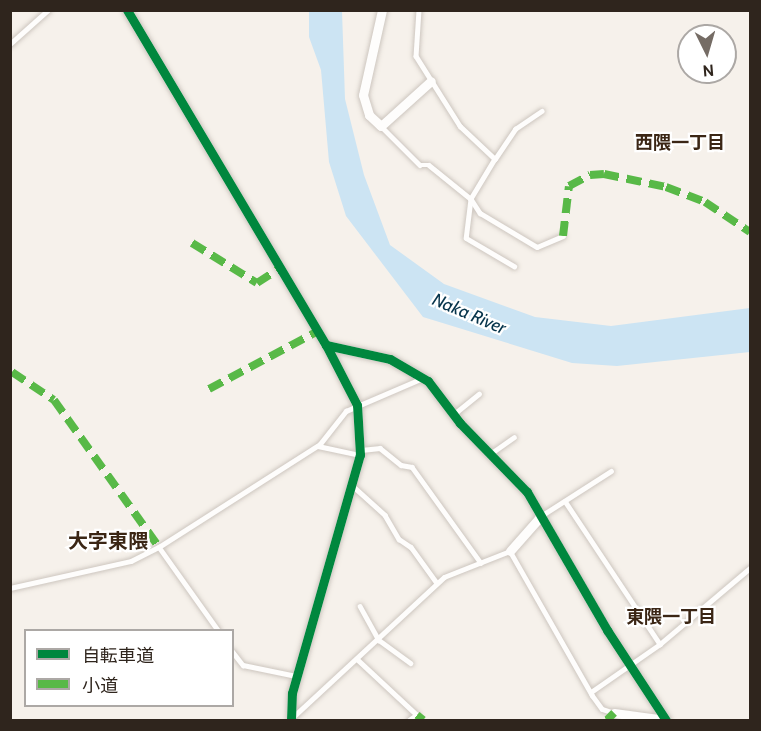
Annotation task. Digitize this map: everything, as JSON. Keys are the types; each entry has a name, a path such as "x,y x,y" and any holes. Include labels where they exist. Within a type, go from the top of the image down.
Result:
{"street":[{"path":"127,10 326,345 357,405 361,452 354,487 297,676 291,720"},
{"path":"382,10 363,94 369,115 381,126 431,81"},
{"path":"326,345 390,359 423,378 527,492 630,667 666,720 614,713"},
{"path":"510,551 541,516"}],"lane":[{"path":"10,44 48,10"},
{"path":"419,10 414,51 460,126 495,159"},
{"path":"514,266 466,238 471,199 515,129 542,111"},
{"path":"381,126 420,165 429,165 471,199 480,213 537,247 563,236"},
{"path":"10,588 131,561 159,547 318,446 346,411 423,378"},
{"path":"454,414 479,394"},
{"path":"490,454 514,437"},
{"path":"318,446 361,452 380,448 401,465 412,467 481,562"},
{"path":"541,516 611,471"},
{"path":"354,487 385,514 399,539 411,547 436,583"},
{"path":"565,501 660,644"},
{"path":"159,547 217,629"},
{"path":"291,720 379,640 436,583 510,551 591,692 602,709 614,713"},
{"path":"591,692 660,644 750,568"},
{"path":"360,606 379,640 411,663"},
{"path":"234,654 243,665 297,676"},
{"path":"357,659 417,715 410,720"}],"water":[{"name":"Naka River","path":"309,11 342,11 345,99 364,175 390,245 444,284 535,317 611,326 750,308 750,352 617,366 572,363 423,317 346,216 329,162 321,70 309,37"}],"marked path":[{"path":"563,236 569,186 590,175 604,174 666,187 705,202 750,232"},
{"path":"192,243 257,283 280,268"},
{"path":"209,389 318,331"},
{"path":"12,372 54,400 159,547"},
{"path":"607,720 614,713"},
{"path":"417,715 423,720"}],"cycle path":[{"path":"127,10 326,345 390,359 428,381 460,423 527,492 607,630 666,720"},
{"path":"291,720 292,693 360,455 357,405 326,345"}],"district":[{"name":"西隈一丁目","path":"680,143"},
{"name":"大字東隈","path":"108,541"},
{"name":"東隈一丁目","path":"671,617"}]}
